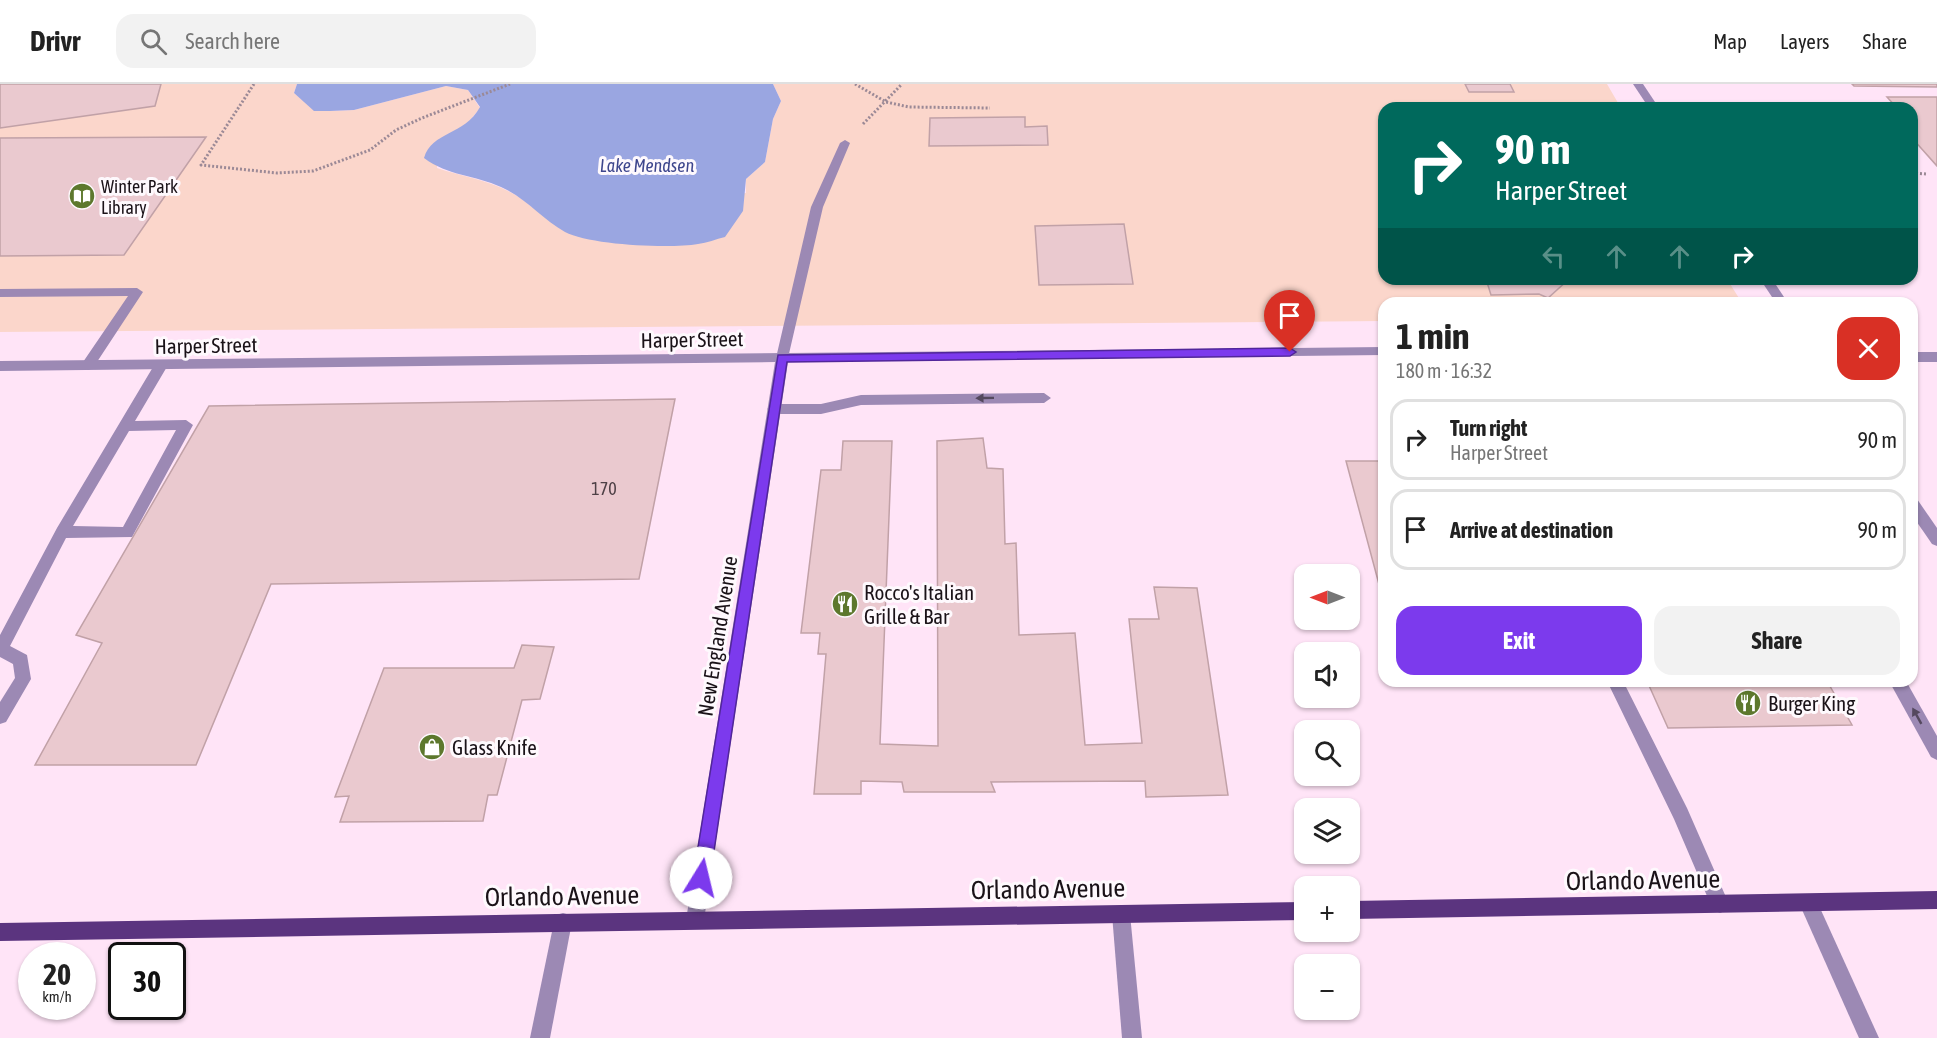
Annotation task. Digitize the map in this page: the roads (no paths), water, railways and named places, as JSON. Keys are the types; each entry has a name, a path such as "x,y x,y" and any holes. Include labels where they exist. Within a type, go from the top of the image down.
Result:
{"main road":[{"name":"Orlando Avenue","path":"1360,910 1937,900"},
{"name":"Orlando Avenue","path":"0,932 1294,911"}],"street":[{"path":"1638,84 1650,102"},
{"name":"New England Avenue","path":"695,920 782,358 818,207 845,144"},
{"path":"0,293 136,292 88,365"},
{"name":"Harper Street","path":"0,366 1378,351"},
{"path":"1918,357 1937,357"},
{"path":"0,717 23,679 21,660 1,649 62,532 161,365"},
{"path":"774,409 821,409 861,400 1044,398"},
{"path":"62,532 127,533 186,425 125,426"},
{"path":"1918,511 1937,540"},
{"path":"1618,687 1681,814 1720,904"},
{"path":"1900,687 1937,752"},
{"path":"1808,903 1869,1038"},
{"path":"1121,914 1132,1038"},
{"path":"540,1038 563,922"}],"water":[{"name":"Lake Mendsen","path":"297,84 773,84 781,101 773,119 765,162 746,179 743,211 725,237 698,244 650,246 610,243 565,232 510,192 491,183 452,172 424,158 434,143 466,123 480,107 468,90 446,86 354,110 314,111 294,93"}],"place":[{"name":"Winter Park Library","path":"82,196"},
{"name":"Rocco's Italian Grille & Bar","path":"845,604"},
{"name":"Burger King","path":"1748,703"},
{"name":"Glass Knife","path":"432,747"}]}
